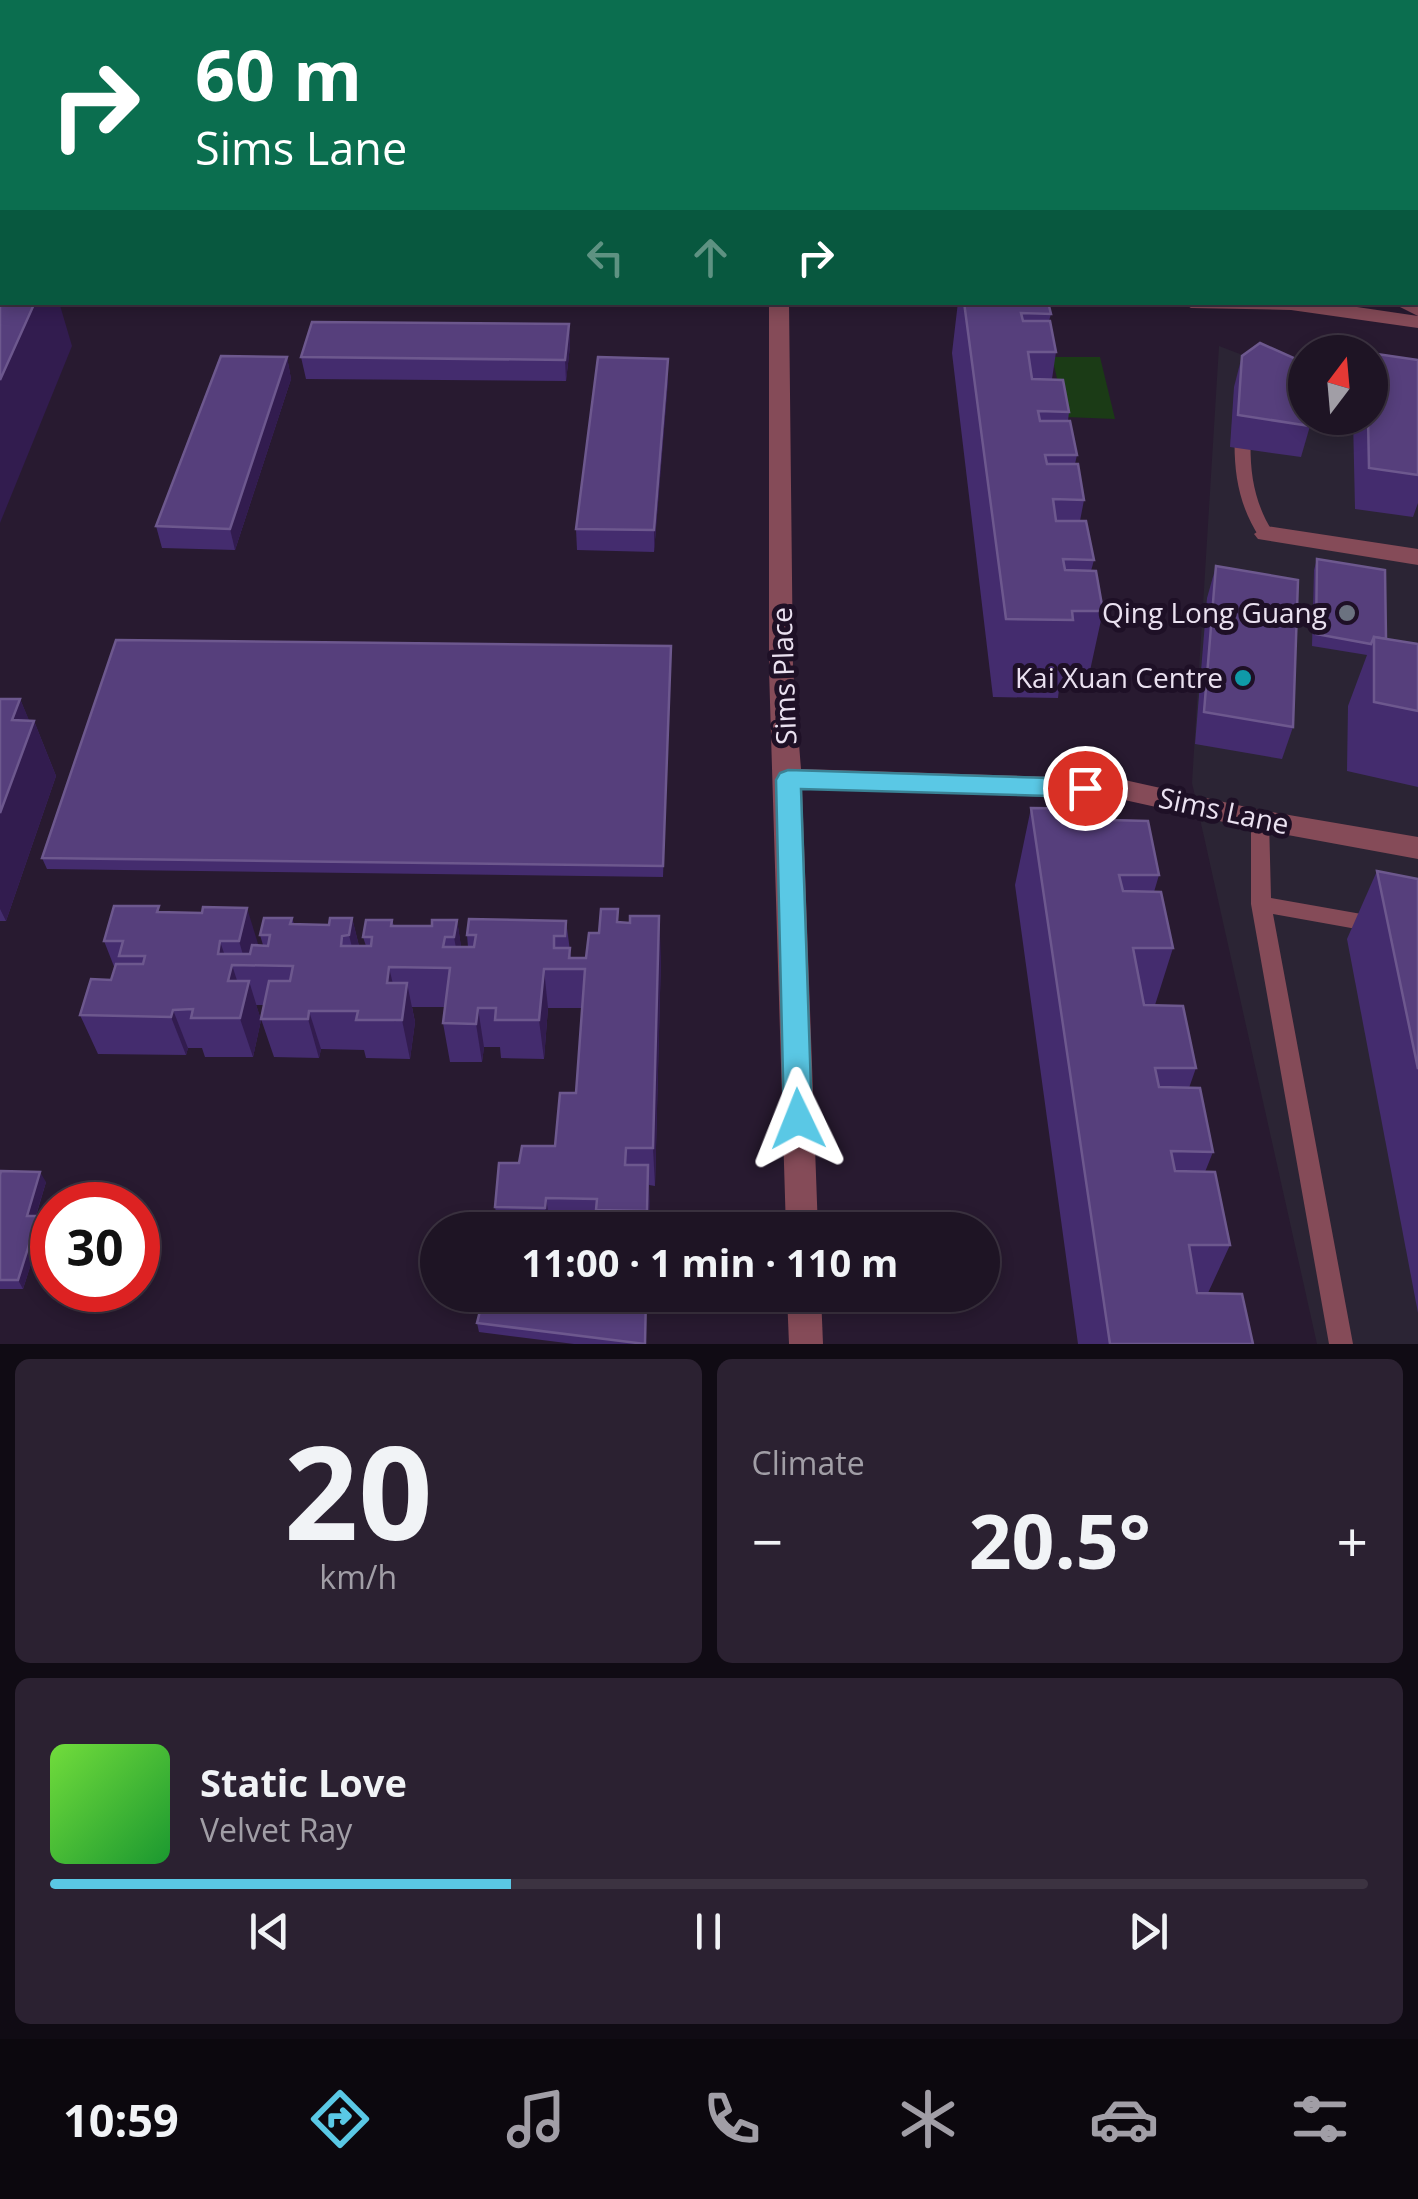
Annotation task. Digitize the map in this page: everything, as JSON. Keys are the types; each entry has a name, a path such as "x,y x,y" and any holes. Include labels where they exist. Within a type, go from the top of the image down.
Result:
{"street":[{"name":"Sims Place","path":"779,305 781,669 801,1212"},
{"path":"1298,305 1418,322"},
{"path":"1266,534 1418,557"},
{"name":"Sims Lane","path":"788,780 1120,790 1418,848"},
{"path":"805,1312 806,1344"}],"lane":[{"path":"1244,402 1241,472 1254,519 1266,534"},
{"path":"1260,820 1261,904 1341,1344"},
{"path":"1261,904 1418,932"}],"shaded area":[{"path":"1219,346 1245,356 1288,359 1288,435 1388,435 1388,400 1418,369 1418,1344 1317,1344 1192,783"}],"green space":[{"path":"1052,357 1100,357 1115,419 1066,417"}],"building":[{"path":"0,305 34,305 0,380"},
{"path":"964,305 1049,305 1051,314 1021,313 1023,321 1050,321 1056,352 1028,352 1032,379 1063,380 1069,412 1038,411 1040,421 1070,421 1077,455 1045,455 1047,464 1078,464 1084,500 1053,499 1056,521 1086,521 1094,560 1063,559 1065,570 1096,571 1103,611 1072,611 1073,620 1006,619"},
{"path":"312,322 569,324 565,360 301,357"},
{"path":"1260,343 1288,355 1288,423 1238,415 1242,356"},
{"path":"221,356 287,357 230,529 156,526"},
{"path":"1388,356 1418,360 1418,475 1369,468 1368,435 1388,435"},
{"path":"598,357 668,359 654,530 576,529"},
{"name":"Qing Long Guang","path":"1317,559 1385,570 1386,639 1374,637 1371,644 1316,634"},
{"name":"Kai Xuan Centre","path":"1216,566 1298,580 1293,727 1204,712"},
{"path":"1374,637 1418,644 1418,711 1374,702"},
{"path":"116,640 671,646 663,866 42,858"},
{"path":"0,699 20,699 12,720 34,721 0,813"},
{"path":"1031,808 1108,809 1110,820 1148,821 1159,875 1119,875 1123,891 1161,892 1173,948 1133,948 1144,1005 1183,1006 1196,1068 1155,1068 1159,1087 1200,1088 1213,1152 1171,1151 1175,1171 1215,1172 1230,1245 1189,1245 1197,1293 1242,1294 1253,1344 1110,1344"},
{"path":"1377,871 1418,879 1418,1069"},
{"path":"114,906 159,906 157,912 202,913 203,907 247,908 239,941 220,941 218,954 250,954 252,945 268,946 270,935 260,935 264,918 292,918 290,924 329,925 330,918 352,918 349,935 342,936 341,946 371,946 372,937 363,937 366,920 392,920 391,926 432,926 432,920 457,920 454,937 445,937 443,947 474,947 476,935 467,935 469,919 566,921 565,936 554,936 554,948 570,948 569,958 586,958 589,933 599,933 601,909 618,909 617,922 630,923 630,916 659,916 653,1148 626,1148 625,1165 648,1165 647,1211 596,1210 597,1199 546,1198 545,1208 495,1207 499,1163 519,1163 522,1146 555,1146 560,1093 576,1093 585,969 544,969 539,1020 495,1020 496,1008 478,1008 476,1024 443,1023 450,968 389,967 387,983 407,983 402,1020 356,1020 358,1011 309,1011 308,1019 261,1019 269,981 290,981 293,966 232,965 228,981 249,981 240,1018 191,1018 193,1009 173,1010 171,1017 80,1015 91,979 111,980 116,964 143,964 145,956 119,956 123,941 104,941"},
{"path":"1,1171 40,1172 37,1182 30,1182 30,1242 18,1280 0,1280"},
{"path":"480,1312 646,1312 645,1344 477,1323"}],"place":[{"name":"Qing Long Guang","path":"1347,613"},
{"name":"Kai Xuan Centre","path":"1243,678"}],"route":[{"path":"798,1119 788,780 1085,788"}]}
